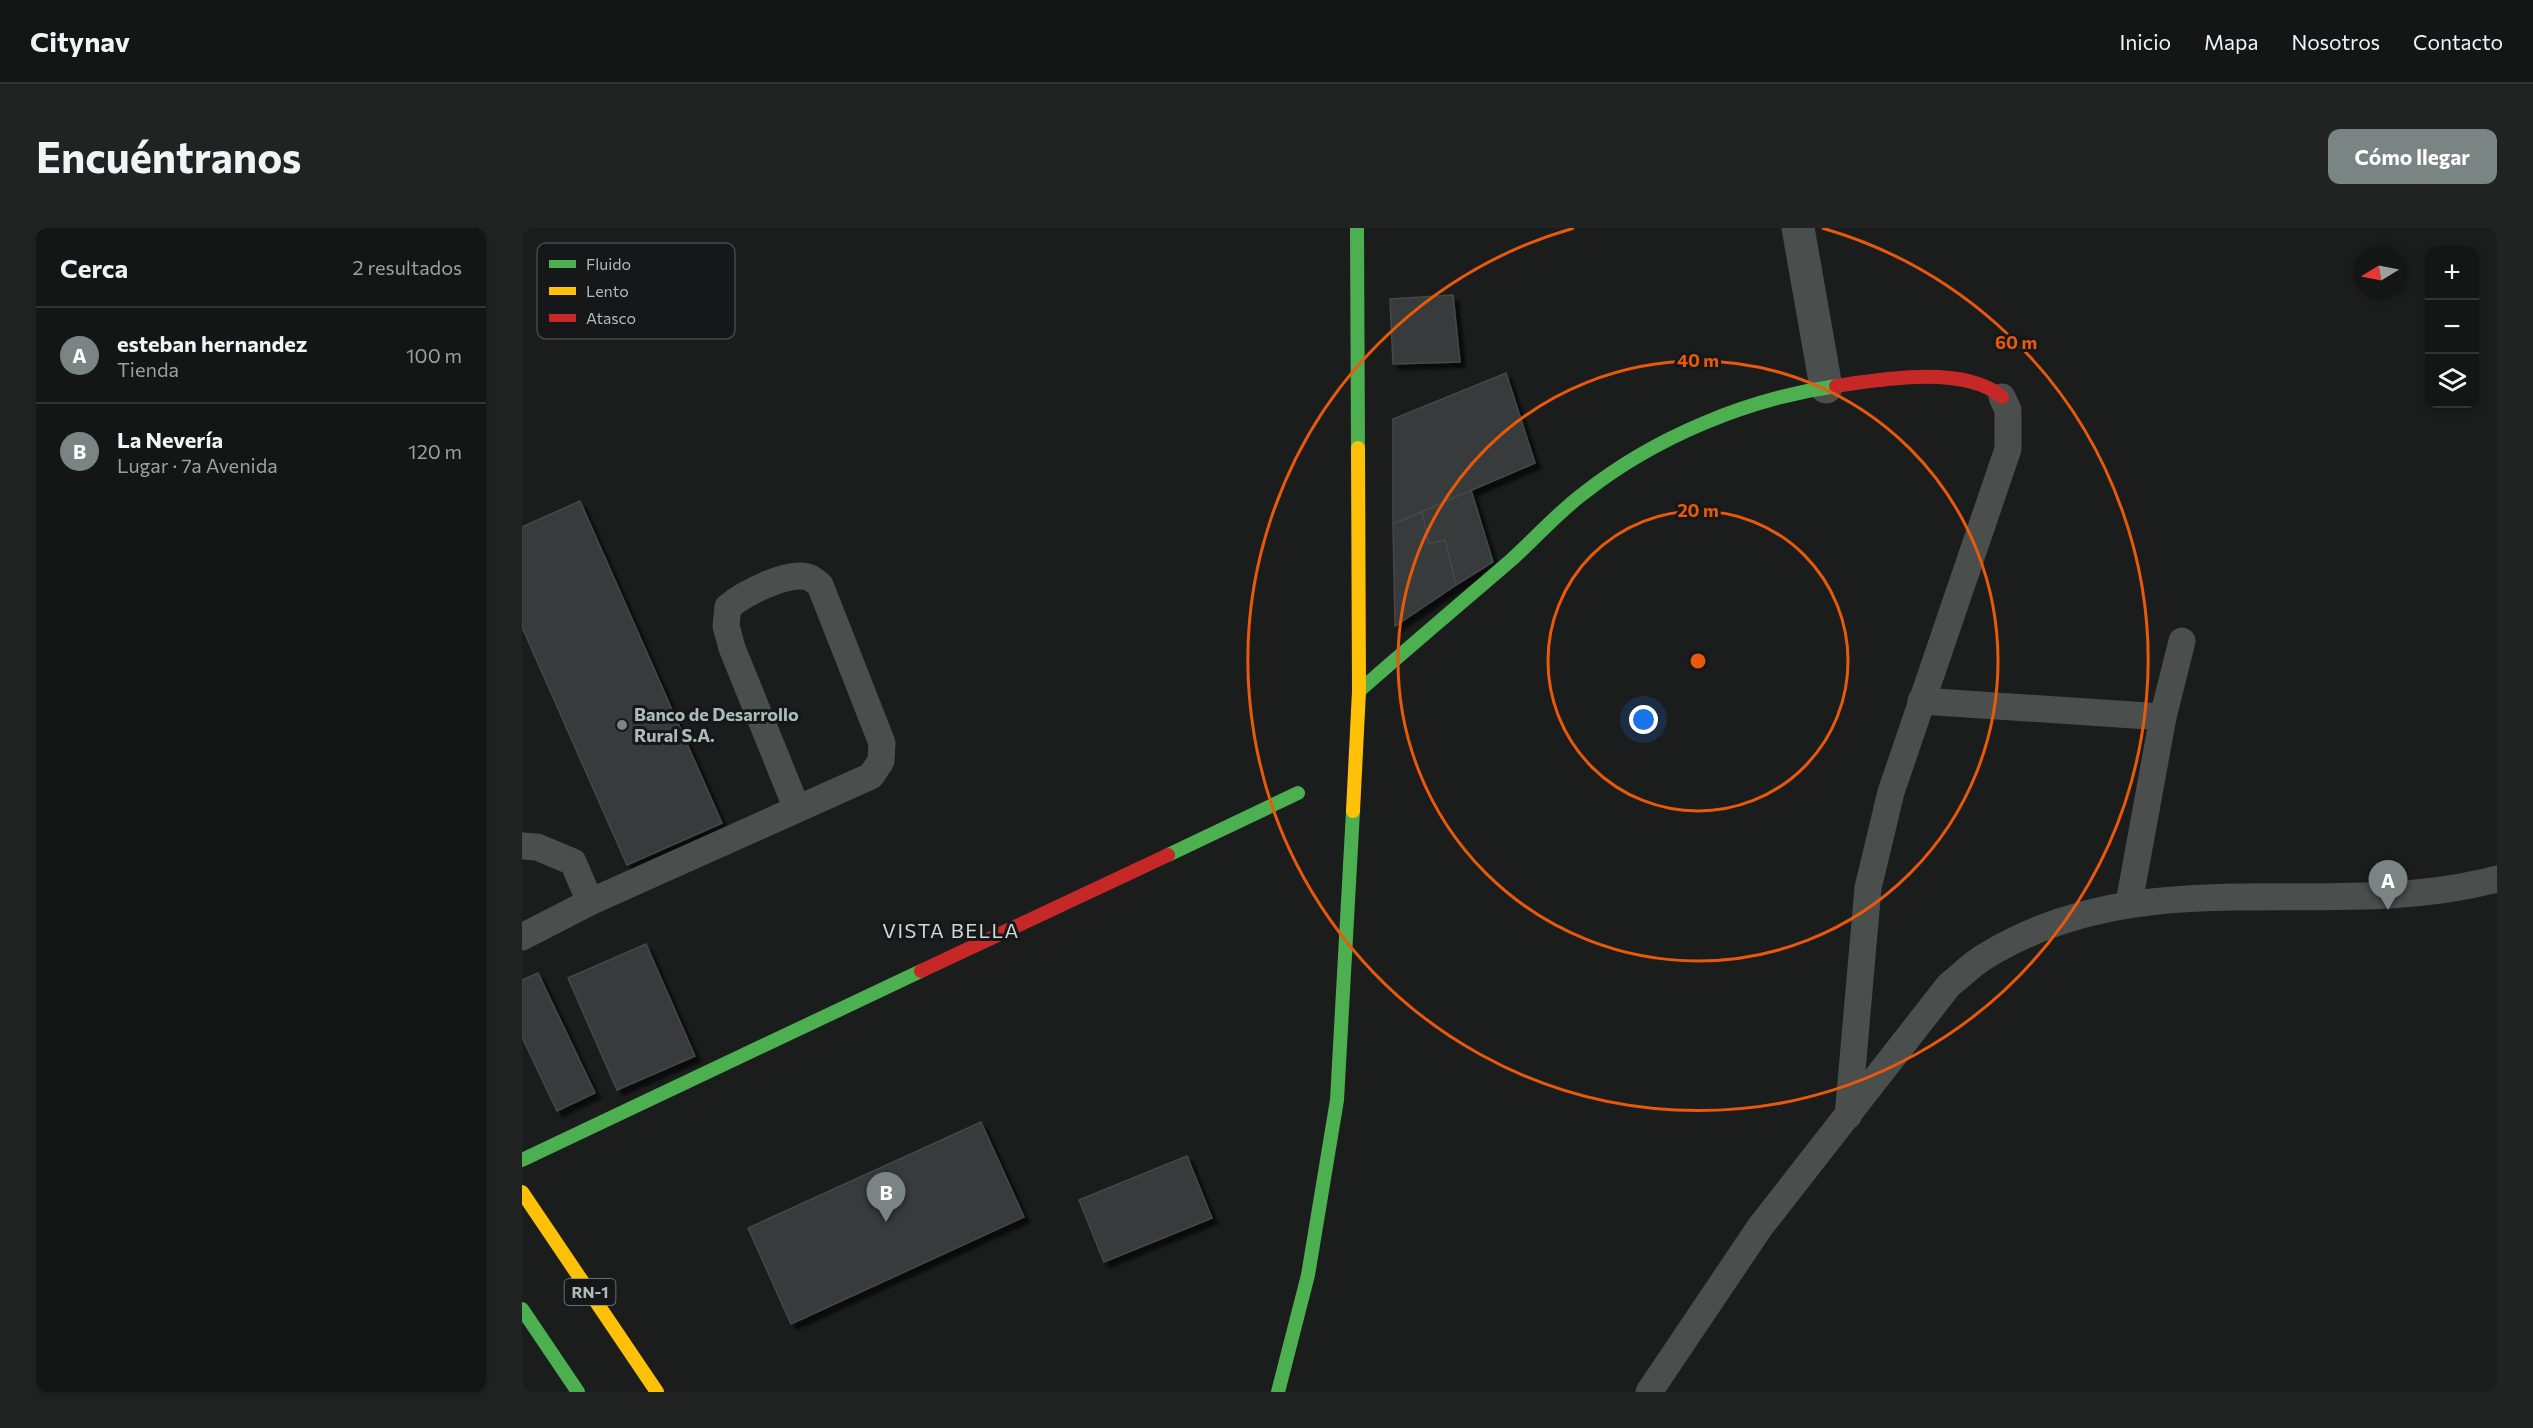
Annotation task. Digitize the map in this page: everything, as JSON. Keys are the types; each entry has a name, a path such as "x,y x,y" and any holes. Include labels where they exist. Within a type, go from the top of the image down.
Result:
{"street":[{"path":"1278,1392 1308,1275 1337,1100 1359,691 1357,228"},
{"path":"1798,228 1826,387"},
{"path":"1359,691 1512,559 1584,492 1667,439 1714,418 1826,387 1883,379 1952,379 1983,384 1995,389 2002,397"},
{"path":"522,1160 1298,793"},
{"name":"RN-1","path":"522,1192 657,1392"},
{"path":"522,1309 578,1392"}],"lane":[{"path":"1848,1116 1868,888 1891,792 2008,449 2008,410 2002,397"},
{"path":"522,937 590,902 871,776 881,761 882,742 820,585 808,577 790,576 740,597 728,607 726,626 732,648 797,809"},
{"path":"2129,903 2163,717 2182,641"},
{"path":"1921,701 2163,717"},
{"path":"522,846 537,847 573,862 590,902"},
{"path":"1649,1392 1760,1227 1949,986 1983,957 2054,923 2129,903 2177,898 2389,894 2442,890 2497,879"}],"building":[{"path":"1453,295 1460,362 1393,364 1390,299"},
{"path":"1506,373 1535,463 1393,524 1393,419"},
{"path":"1471,490 1493,562 1456,585 1445,540 1429,544 1422,512"},
{"name":"Banco de Desarrollo Rural S.A.","path":"580,501 722,823 627,865 522,627 522,527"},
{"path":"1422,512 1429,544 1445,540 1456,585 1395,626 1393,524"},
{"path":"646,944 695,1056 617,1090 568,978"},
{"path":"538,973 595,1093 557,1111 522,1037 522,980"},
{"path":"981,1122 1024,1217 791,1324 748,1228"},
{"path":"1187,1156 1212,1218 1104,1262 1079,1200"}],"traffic: fast":[{"path":"1357,228 1358,448"},
{"path":"1359,691 1510,561 1584,493 1641,454 1703,423 1736,411 1769,400 1836,386"},
{"path":"1168,855 1298,793"},
{"path":"1278,1392 1308,1275 1337,1100 1353,811"},
{"path":"522,1160 921,971"},
{"path":"522,1309 578,1392"}],"traffic: slow":[{"path":"1353,811 1359,691 1358,448"},
{"path":"522,1192 657,1392"}],"traffic: jam":[{"path":"1836,386 1899,378 1946,378 1986,387 2002,397"},
{"path":"921,971 1168,855"}],"place":[{"name":"Banco de Desarrollo Rural S.A.","path":"622,725"},
{"name":"esteban hernandez","path":"2388,910"},
{"name":"La Nevería","path":"886,1222"}],"district":[{"name":"VISTA BELLA","path":"951,931"}]}
